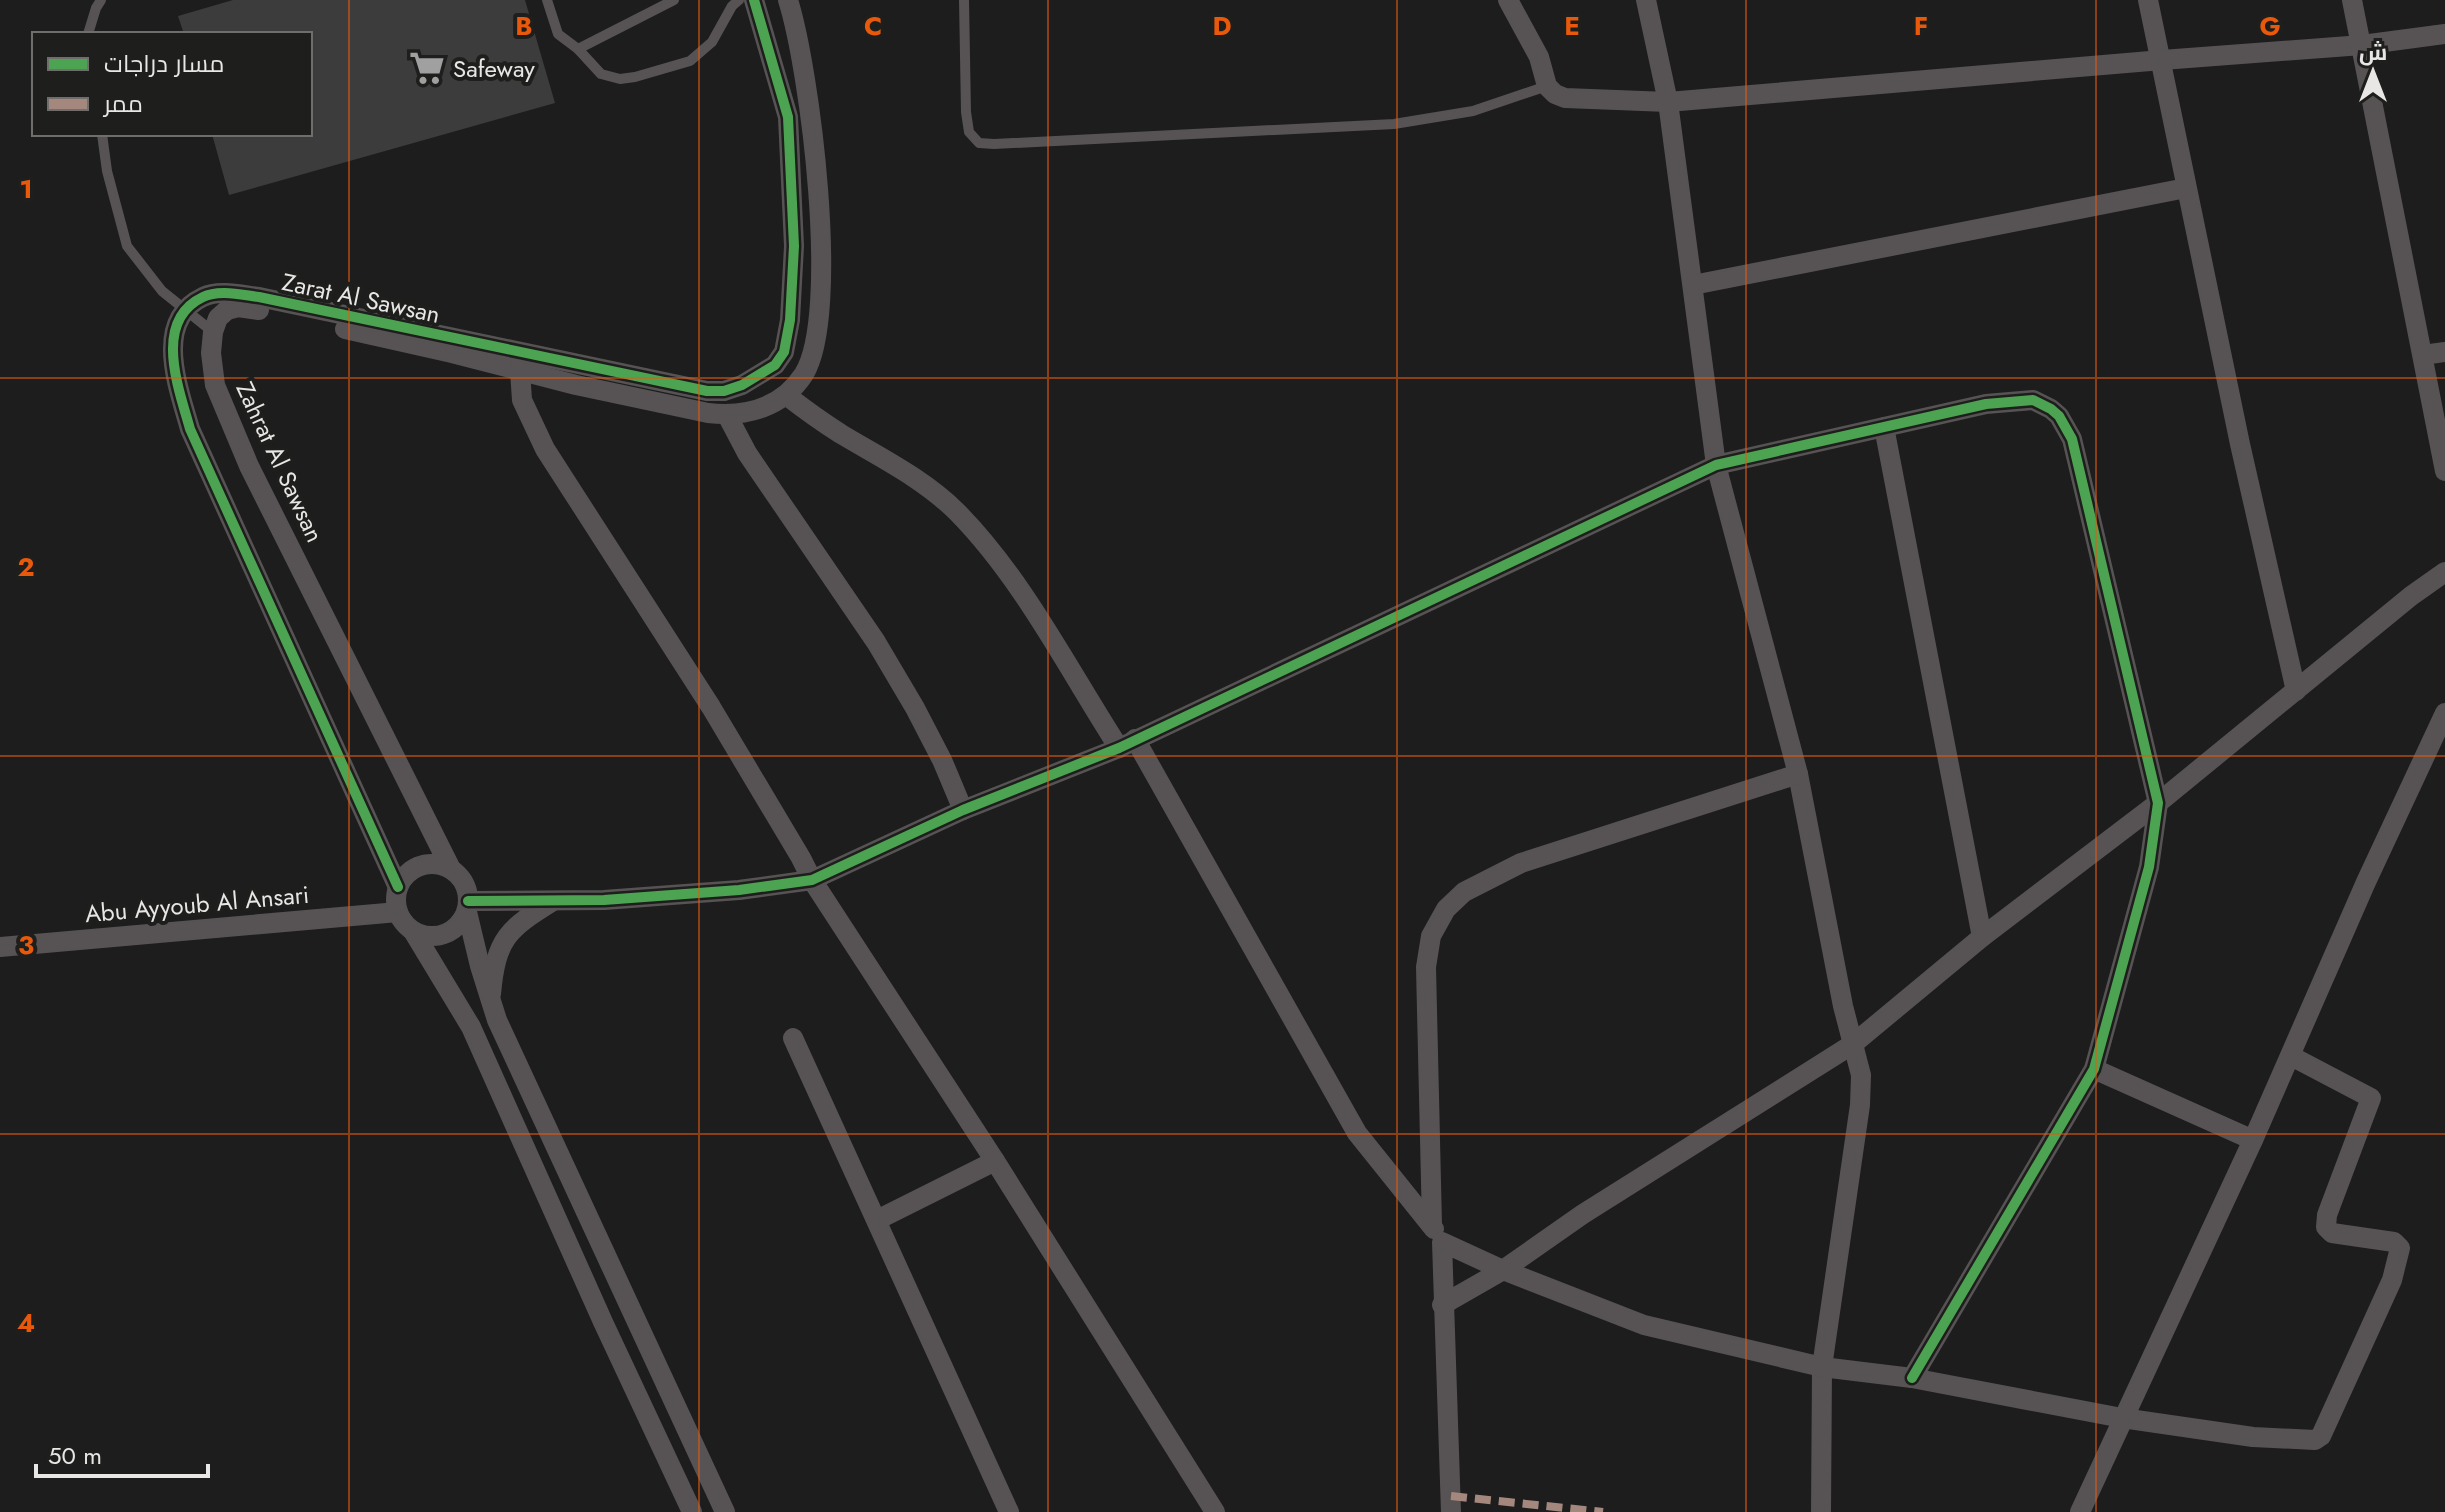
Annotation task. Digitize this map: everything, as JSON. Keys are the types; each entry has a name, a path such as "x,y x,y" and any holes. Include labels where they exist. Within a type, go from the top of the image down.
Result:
{"street":[{"name":"Zarat Al Sawsan","path":"185,311 203,296 224,292 259,297 522,362 581,366 707,391 724,391 742,385 775,365 784,352 794,246 788,117 754,0"},
{"path":"213,332 218,318 227,310 238,307 522,362 576,385 727,415 764,409 786,395 805,372 816,339 820,306 819,210 810,103 788,0"},
{"path":"1508,0 1539,57 1547,86 1555,94 1565,98 1668,102 2362,45 2445,34"},
{"path":"1646,0 1668,102 1716,465 1798,774 1843,1006 1861,1075 1860,1105 1822,1367 1821,1512"},
{"path":"2148,0 2240,444 2296,691"},
{"path":"2352,0 2445,471"},
{"path":"1693,285 2186,188"},
{"path":"185,311 175,327 172,364 190,429 398,887"},
{"name":"Zahrat Al Sawsan","path":"213,332 211,353 215,385 249,466 451,869"},
{"path":"2423,355 2445,352"},
{"path":"522,362 522,400 545,449 711,707 812,880 995,1161 1215,1512"},
{"path":"786,395 814,417 927,487 956,511 987,547 1127,743 1357,1133 1437,1233 1503,1270 1644,1325 1822,1367 1912,1378 2122,1418 2253,1437 2315,1440 2321,1436 2392,1280 2400,1248 2394,1242 2332,1233 2326,1227 2327,1215 2371,1098 2291,1056"},
{"path":"468,906 739,890 812,880 963,810 1127,743 1716,465 1986,404 2033,400 2059,416 2072,439 2158,803 2149,867 2094,1069 1912,1378"},
{"path":"727,415 747,453 884,655 942,760 963,810"},
{"path":"1884,427 1982,937"},
{"path":"1442,1305 1503,1270 1583,1214 1853,1044 1982,937 2158,803 2411,596 2445,572"},
{"path":"2080,1512 2253,1140 2366,882 2444,715"},
{"path":"1451,1512 1426,967 1431,936 1446,909 1464,892 1521,863 1798,774"},
{"path":"692,1512 471,1027 413,931 398,912 395,899 398,887 404,876 414,868 426,864 451,869 466,888 490,1002 725,1512"},
{"path":"490,1002 493,977 505,939 515,926 555,900"},
{"path":"413,931 425,936 450,932 460,924 468,906"},
{"name":"Abu Ayyoub Al Ansari","path":"0,947 398,912"},
{"path":"793,1038 1009,1512"},
{"path":"2094,1069 2253,1140"},
{"path":"877,1220 995,1161"}],"lane":[{"path":"89,32 101,0"},
{"path":"547,0 558,34 578,49 601,74 620,79 690,61 712,42 732,6 739,0"},
{"path":"578,49 674,0"},
{"path":"964,0 966,112 969,132 979,143 1394,124 1473,111 1547,86"},
{"path":"102,136 107,171 127,246 162,291 213,332"}],"building":[{"name":"Safeway","path":"233,0 525,0 555,103 229,195 213,136 312,136 312,32 183,32 178,16"}],"marked path":[{"path":"1451,1496 1603,1512"}],"cycle path":[{"path":"398,887 190,429 173,357 178,322 187,308 203,297 216,293 238,294 707,391 724,391 742,385 775,365 784,352 790,320 794,246 788,117 754,0"},
{"path":"468,901 604,900 739,890 812,880 963,810 1119,748 1716,465 1986,404 2033,400 2059,416 2072,439 2158,803 2149,867 2094,1069 1912,1378"}],"place":[{"name":"Safeway","path":"427,68"}]}
